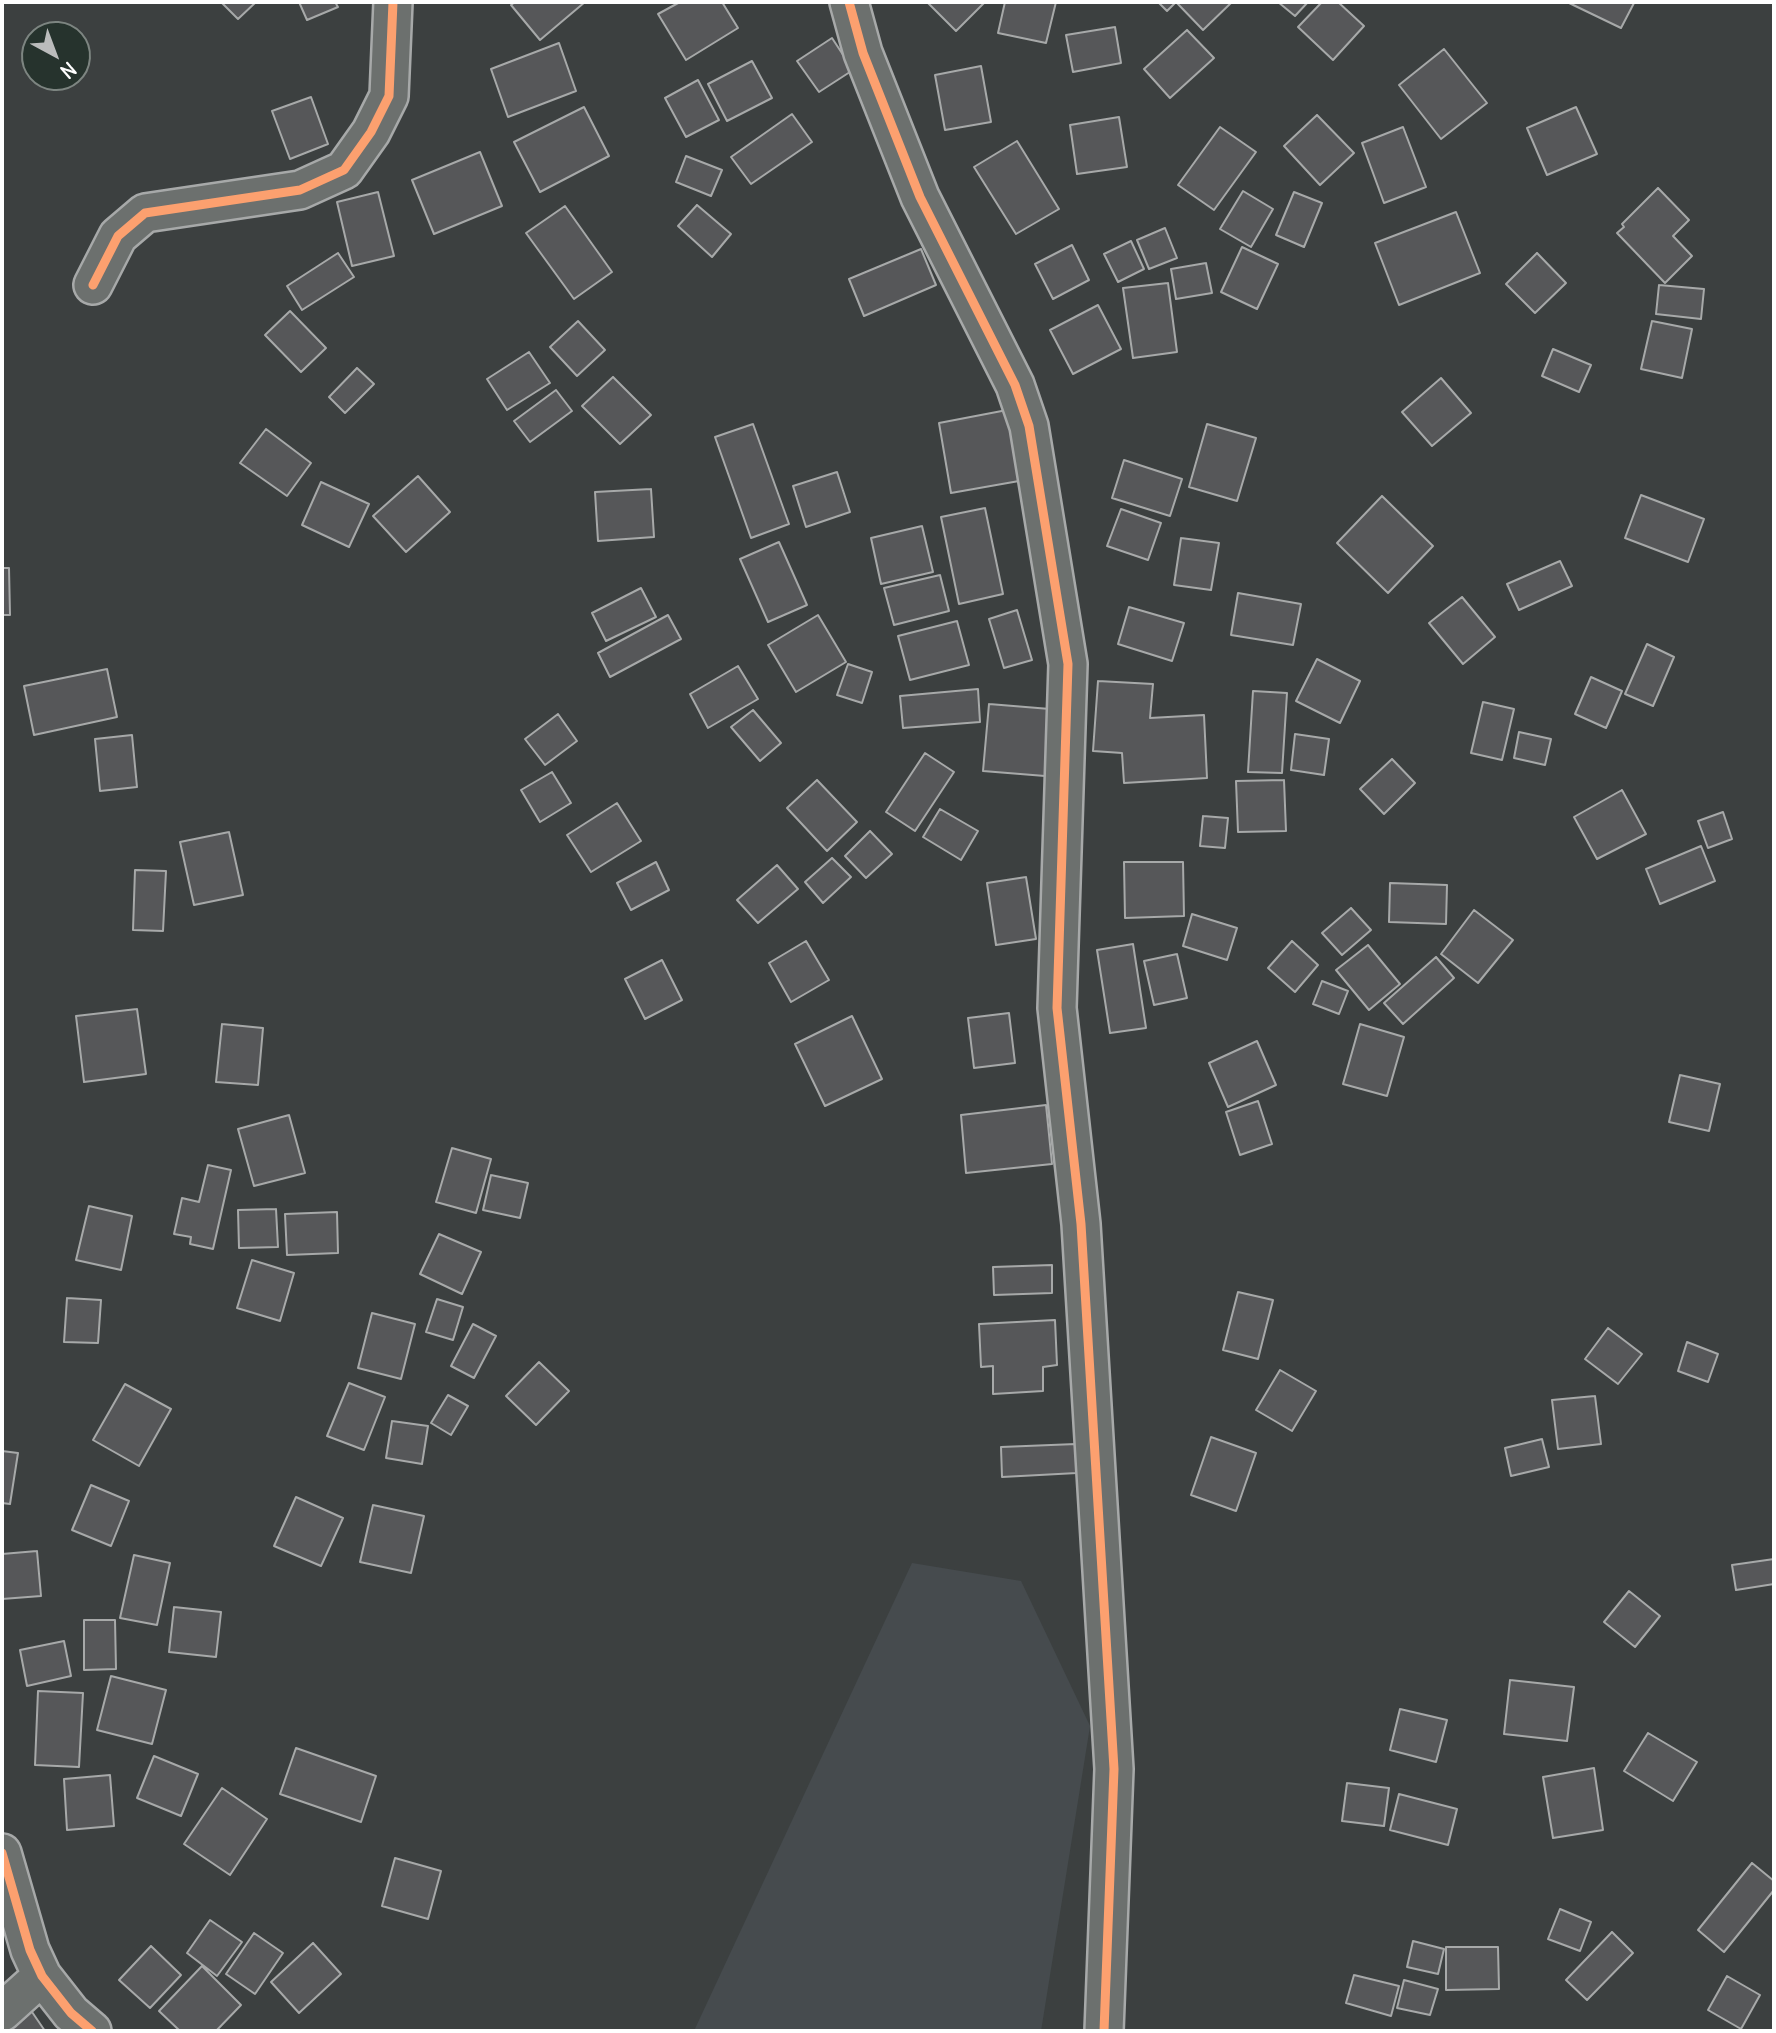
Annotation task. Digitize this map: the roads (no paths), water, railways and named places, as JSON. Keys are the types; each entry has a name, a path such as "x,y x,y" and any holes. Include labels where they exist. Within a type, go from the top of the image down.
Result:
{"street":[{"path":"93,285 118,236 145,213 300,190 344,170 371,132 389,96 393,2"},
{"path":"849,2 863,53 920,197 1014,385 1029,426 1068,664 1058,1008 1081,1224 1114,1769 1104,2031"},
{"path":"2,1853 30,1950 42,1976 71,2013 92,2031"},
{"path":"2,2012 42,1976"}]}
